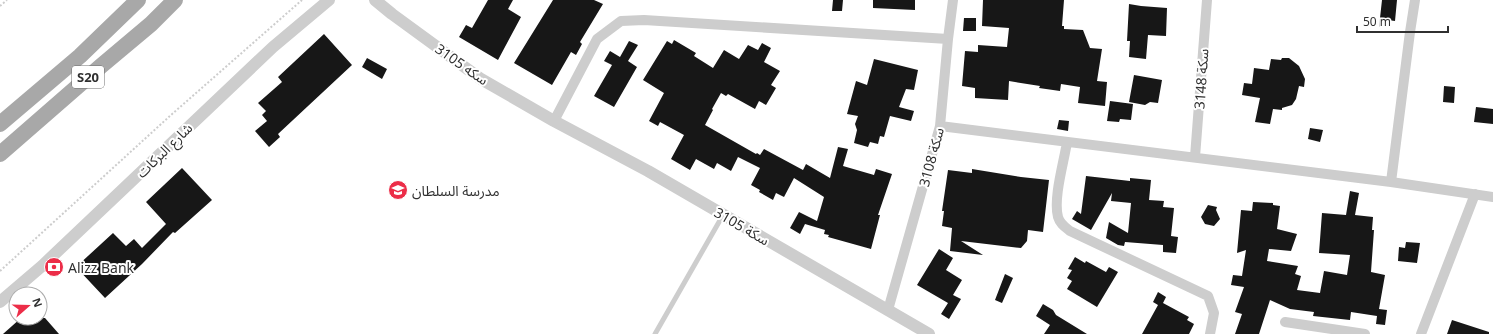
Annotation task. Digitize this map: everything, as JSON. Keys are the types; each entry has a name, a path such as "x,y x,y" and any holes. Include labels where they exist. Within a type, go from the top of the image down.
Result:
{"main road":[{"name":"S20","path":"0,124 80,56 138,0"},
{"name":"S20","path":"0,154 151,24 175,0"}],"street":[{"name":"شارع البركات","path":"0,302 42,266 273,47 329,0"},
{"name":"سكه 3105","path":"375,0 481,79 554,121"},
{"name":"سكة 3108","path":"888,310 940,126 953,0"},
{"name":"سكة 3148","path":"1195,157 1207,0"},
{"path":"1391,182 1415,0"},
{"path":"554,121 597,39 621,21 644,20 948,39"},
{"name":"سكة 3105","path":"554,121 648,171 929,334"},
{"path":"940,126 1391,182 1493,197"},
{"path":"1067,142 1057,198 1058,217 1062,226 1208,296 1214,313 1210,334"},
{"path":"1421,334 1475,194"},
{"path":"1285,322 1365,334"}],"lane":[{"path":"655,334 724,215"}],"path":[{"path":"0,6 7,0"},
{"path":"0,271 171,115 302,0"}],"building":[{"path":"488,0 513,0 508,9 521,17 498,60 459,37 466,25 472,28"},
{"path":"553,0 594,0 603,4 580,42 582,44 576,55 571,52 552,85 514,63"},
{"path":"833,0 843,0 842,11 832,11"},
{"path":"873,0 915,0 915,10 873,8"},
{"path":"983,0 1064,0 1062,26 1064,26 1064,29 1083,30 1090,48 1102,49 1097,81 1107,82 1105,106 1078,103 1080,87 1061,84 1060,91 1009,81 1008,100 975,98 975,88 962,86 965,51 978,52 978,45 1007,47 1009,28 982,26"},
{"path":"1382,0 1397,0 1395,21 1387,20 1379,27"},
{"path":"1129,4 1167,8 1166,36 1148,35 1146,59 1129,57 1130,41 1127,41"},
{"path":"964,18 976,18 976,31 963,31"},
{"path":"324,34 352,65 278,134 280,137 269,147 255,131 267,121 262,115 266,111 258,103 282,82 278,77"},
{"path":"674,40 696,53 694,56 713,68 724,50 739,59 748,45 758,50 762,43 771,48 764,62 780,71 771,85 776,88 766,105 759,101 755,109 728,94 726,96 721,93 705,125 756,154 757,153 760,155 764,149 803,170 806,164 830,178 838,147 848,149 843,166 874,175 876,169 892,174 878,215 880,215 871,249 828,237 829,235 824,234 825,230 805,224 800,234 790,228 799,212 817,221 824,197 794,178 784,197 776,193 773,200 759,192 760,190 751,185 760,168 738,157 731,171 717,163 714,169 696,159 690,170 671,159 684,135 660,122 658,126 649,121 664,93 643,80 667,41 672,44"},
{"path":"629,41 638,45 628,61 637,67 614,107 594,96 612,65 604,61 610,51 620,57"},
{"path":"367,58 387,69 382,79 362,67"},
{"path":"1282,58 1289,58 1299,66 1305,79 1304,87 1299,86 1296,99 1292,105 1282,108 1282,110 1273,109 1270,124 1255,122 1260,98 1242,95 1244,83 1252,84 1254,68 1269,70 1271,59 1281,60"},
{"path":"874,59 918,70 914,90 906,89 899,107 914,111 911,121 890,116 884,137 880,136 878,144 870,142 868,147 854,143 857,130 855,124 858,116 847,114 856,81 867,85"},
{"path":"1134,75 1162,80 1158,103 1150,102 1145,105 1129,102"},
{"path":"1444,86 1455,87 1454,103 1443,102"},
{"path":"1110,101 1133,104 1131,120 1120,119 1119,122 1107,121"},
{"path":"1476,107 1493,109 1493,124 1474,122"},
{"path":"1059,120 1069,121 1068,131 1057,129"},
{"path":"1310,128 1323,130 1320,142 1308,139"},
{"path":"182,168 212,200 175,233 173,232 142,264 105,298 76,267 113,233 126,246 134,239 142,248 166,224 146,202"},
{"path":"972,169 1049,180 1043,232 1028,230 1027,241 1021,248 961,241 983,255 950,251 952,228 942,226 944,211 942,211 948,170 972,173"},
{"path":"1086,176 1130,181 1130,178 1151,180 1149,200 1164,201 1163,207 1174,208 1171,236 1178,237 1176,253 1163,252 1163,245 1125,242 1124,246 1118,245 1106,238 1109,222 1128,233 1131,203 1111,201 1112,193 1091,230 1072,219 1077,211 1081,214"},
{"path":"1350,191 1359,193 1355,215 1373,217 1372,230 1374,230 1371,272 1385,275 1379,309 1387,310 1385,325 1376,324 1377,316 1351,312 1350,320 1313,316 1314,312 1290,309 1270,300 1259,334 1235,334 1242,314 1235,312 1244,287 1231,285 1233,275 1242,276 1246,250 1237,253 1241,210 1252,211 1253,202 1273,203 1273,205 1280,206 1277,229 1297,234 1291,251 1269,249 1267,261 1298,266 1295,274 1301,276 1297,290 1320,293 1324,271 1347,275 1350,255 1319,253 1322,213 1346,215"},
{"path":"1208,205 1217,207 1216,210 1220,219 1214,226 1205,224 1201,217"},
{"path":"1406,242 1420,243 1417,263 1398,261 1399,247 1405,248"},
{"path":"939,249 953,258 946,270 962,280 953,295 961,299 949,319 941,314 948,303 917,285"},
{"path":"1075,257 1106,272 1109,267 1118,272 1097,307 1067,289 1072,281 1067,278 1072,270 1068,269"},
{"path":"1005,274 1013,278 1002,303 995,300"},
{"path":"1158,292 1166,297 1163,303 1189,317 1187,320 1194,324 1189,334 1142,334 1158,305 1153,302"},
{"path":"1043,304 1053,310 1056,315 1087,334 1044,334 1050,325 1036,316"},
{"path":"1452,320 1489,332 1489,334 1447,334"},
{"path":"48,321 59,334 3,334 12,326 48,326"}],"place":[{"name":"مدرسة السلطان","path":"398,190"},
{"name":"Alizz Bank","path":"54,267"}]}
